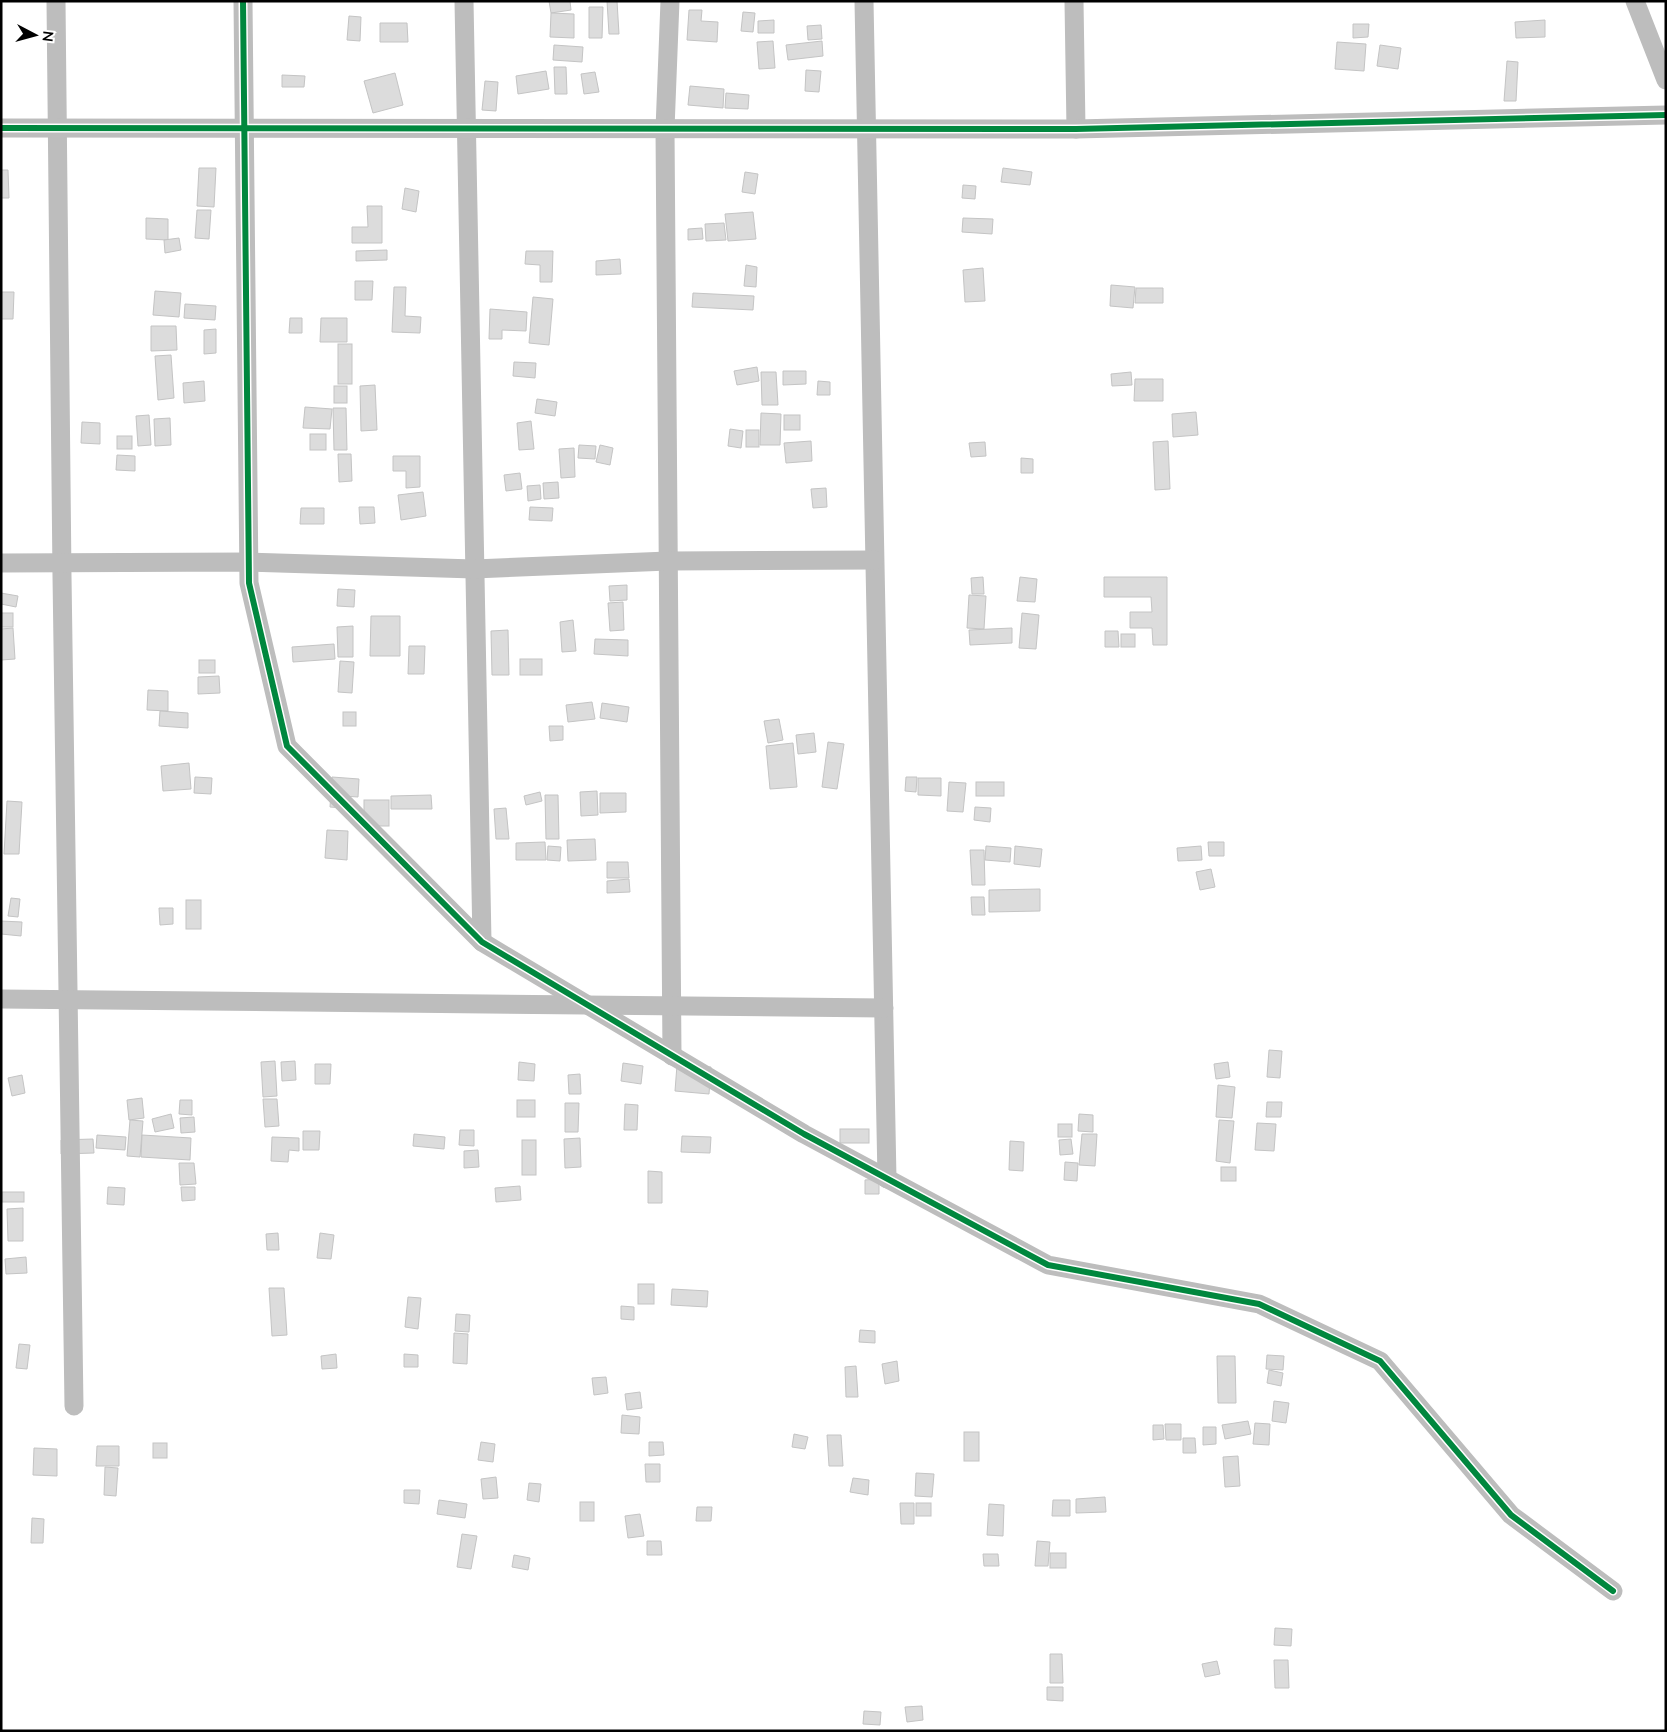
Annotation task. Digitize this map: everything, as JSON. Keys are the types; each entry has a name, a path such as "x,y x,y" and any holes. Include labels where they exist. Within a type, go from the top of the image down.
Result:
{"street":[{"path":"56,1 74,1406"},
{"path":"243,1 249,583 287,746 482,942 804,1134 1048,1265 1259,1304 1380,1361 1511,1515 1613,1591"},
{"path":"464,1 482,942"},
{"path":"670,1 666,129 672,1056"},
{"path":"864,1 888,1179"},
{"path":"1074,1 1076,129"},
{"path":"1635,1 1666,80"},
{"path":"1,128 1076,129 1666,115"},
{"path":"1,563 249,562 474,569 668,561 874,560"},
{"path":"1,999 884,1008"}],"building":[{"path":"549,1 570,1 571,10 551,13"},
{"path":"607,1 617,1 619,34 609,34"},
{"path":"589,7 603,7 602,38 589,38"},
{"path":"689,10 702,10 701,21 718,22 717,42 687,40"},
{"path":"743,12 755,13 753,32 741,31"},
{"path":"551,13 574,14 574,38 550,37"},
{"path":"349,16 361,17 360,41 347,40"},
{"path":"774,20 774,33 758,33 758,21"},
{"path":"1545,20 1545,37 1516,38 1515,22"},
{"path":"380,23 407,23 408,42 380,42"},
{"path":"1353,24 1369,24 1368,37 1353,38"},
{"path":"821,25 822,39 808,40 807,26"},
{"path":"773,41 775,68 759,69 757,42"},
{"path":"822,41 823,56 788,60 786,45"},
{"path":"1337,42 1366,44 1364,71 1335,69"},
{"path":"554,45 583,47 582,62 553,60"},
{"path":"1380,45 1401,48 1398,69 1377,66"},
{"path":"1507,61 1518,62 1516,101 1504,101"},
{"path":"554,67 566,67 567,94 555,94"},
{"path":"806,70 821,71 819,92 805,91"},
{"path":"546,71 549,89 518,94 516,76"},
{"path":"595,72 599,92 584,94 581,74"},
{"path":"395,73 403,105 373,113 364,81"},
{"path":"282,75 305,76 304,87 282,87"},
{"path":"485,81 498,82 496,111 482,110"},
{"path":"690,86 724,89 723,108 688,105"},
{"path":"726,93 749,95 748,109 725,108"},
{"path":"199,168 216,168 214,207 197,206"},
{"path":"1003,168 1032,172 1030,185 1001,182"},
{"path":"1,170 8,170 9,198 1,198"},
{"path":"745,172 758,174 755,194 742,192"},
{"path":"963,185 976,186 975,199 962,198"},
{"path":"405,188 419,191 416,212 402,209"},
{"path":"367,206 382,206 382,243 352,243 352,227 368,227"},
{"path":"197,210 211,210 209,239 195,238"},
{"path":"753,212 756,239 728,241 725,214"},
{"path":"146,218 168,219 168,240 146,239"},
{"path":"963,218 993,219 992,234 962,232"},
{"path":"724,223 726,240 706,241 705,224"},
{"path":"702,228 703,239 688,240 688,229"},
{"path":"179,238 181,250 165,253 164,240"},
{"path":"387,250 387,260 356,261 356,251"},
{"path":"526,251 553,251 552,282 540,282 540,265 525,264"},
{"path":"620,259 621,274 596,275 596,261"},
{"path":"746,265 757,267 756,287 744,286"},
{"path":"983,268 985,301 965,302 963,270"},
{"path":"355,281 373,281 372,300 355,300"},
{"path":"1111,285 1135,287 1133,308 1110,306"},
{"path":"394,287 406,287 405,316 421,317 420,333 392,332"},
{"path":"1136,288 1163,288 1163,303 1135,303"},
{"path":"155,291 181,293 179,317 153,315"},
{"path":"1,292 14,292 13,319 1,319"},
{"path":"693,293 754,296 753,310 692,307"},
{"path":"533,297 553,299 549,345 529,343"},
{"path":"185,304 216,306 215,320 184,318"},
{"path":"490,309 527,312 526,331 502,330 502,339 489,339"},
{"path":"290,318 302,318 302,333 289,333"},
{"path":"321,318 347,318 347,342 320,342"},
{"path":"151,326 176,326 177,350 151,351"},
{"path":"216,329 216,353 204,354 204,330"},
{"path":"338,344 352,344 352,384 338,384"},
{"path":"171,355 174,398 158,400 155,356"},
{"path":"514,362 536,363 535,378 513,376"},
{"path":"757,367 759,381 737,385 734,371"},
{"path":"783,371 806,371 806,384 783,385"},
{"path":"761,372 776,372 778,405 762,405"},
{"path":"1131,372 1132,385 1112,386 1111,374"},
{"path":"1135,379 1163,379 1163,401 1134,401"},
{"path":"204,381 205,401 184,403 183,383"},
{"path":"818,381 830,382 830,395 817,395"},
{"path":"375,385 377,430 361,431 360,386"},
{"path":"334,386 347,386 347,403 334,403"},
{"path":"537,399 557,402 555,416 535,413"},
{"path":"305,407 332,409 330,429 303,428"},
{"path":"333,408 346,408 347,450 334,450"},
{"path":"1196,412 1198,435 1173,437 1172,414"},
{"path":"761,413 781,414 780,445 760,445"},
{"path":"149,415 151,445 138,446 136,416"},
{"path":"784,415 800,415 800,430 784,430"},
{"path":"170,418 171,445 155,446 154,419"},
{"path":"531,421 534,449 519,450 517,423"},
{"path":"82,422 100,423 100,444 81,443"},
{"path":"730,429 743,431 741,448 728,446"},
{"path":"746,430 759,430 759,447 746,447"},
{"path":"310,434 326,434 326,450 310,450"},
{"path":"117,436 132,436 132,449 117,449"},
{"path":"811,441 812,461 786,463 784,443"},
{"path":"1168,441 1170,489 1155,490 1153,442"},
{"path":"985,442 986,456 971,457 969,443"},
{"path":"579,445 596,446 595,459 578,458"},
{"path":"600,445 613,448 610,465 596,462"},
{"path":"574,448 575,477 561,478 559,449"},
{"path":"338,454 351,454 352,481 339,482"},
{"path":"117,455 135,456 135,471 116,470"},
{"path":"393,456 420,456 420,487 406,488 406,471 393,471"},
{"path":"1021,458 1033,459 1033,473 1021,473"},
{"path":"520,473 522,489 506,491 504,475"},
{"path":"558,482 559,498 544,499 543,483"},
{"path":"540,485 541,499 528,501 527,486"},
{"path":"826,488 827,507 813,508 811,489"},
{"path":"423,492 426,516 401,520 398,495"},
{"path":"359,507 374,507 375,523 360,524"},
{"path":"530,507 553,508 552,521 529,520"},
{"path":"301,508 324,508 324,524 300,524"},
{"path":"983,577 984,594 972,594 971,578"},
{"path":"1020,577 1037,579 1035,602 1017,601"},
{"path":"1104,577 1167,577 1167,645 1153,645 1152,628 1130,628 1130,612 1152,612 1151,597 1104,597"},
{"path":"627,585 627,600 610,601 609,586"},
{"path":"338,589 355,590 354,607 337,606"},
{"path":"1,593 18,596 16,607 1,604"},
{"path":"969,595 986,596 984,629 967,628"},
{"path":"623,602 624,630 610,631 608,603"},
{"path":"1,613 13,613 13,627 1,627"},
{"path":"1022,613 1039,615 1036,649 1019,648"},
{"path":"371,616 400,616 400,656 370,656"},
{"path":"573,620 576,651 562,652 560,622"},
{"path":"353,626 353,657 338,657 337,627"},
{"path":"13,628 15,659 1,660 1,629"},
{"path":"1012,628 1012,643 970,645 969,630"},
{"path":"508,630 509,675 492,675 491,631"},
{"path":"1105,631 1118,631 1119,647 1105,647"},
{"path":"1121,634 1135,634 1135,647 1121,647"},
{"path":"595,639 628,640 628,656 594,654"},
{"path":"334,644 335,659 293,662 292,647"},
{"path":"409,646 425,646 424,674 408,674"},
{"path":"520,659 542,659 542,675 520,675"},
{"path":"199,660 215,660 215,673 199,673"},
{"path":"340,661 354,662 352,693 338,692"},
{"path":"219,676 220,693 198,694 198,677"},
{"path":"148,690 168,691 168,711 147,710"},
{"path":"592,702 595,719 568,722 566,705"},
{"path":"602,703 629,707 627,722 600,718"},
{"path":"160,711 188,713 188,728 159,726"},
{"path":"343,712 356,712 356,726 343,726"},
{"path":"779,719 783,740 768,743 764,721"},
{"path":"549,726 563,726 563,740 550,741"},
{"path":"814,733 816,752 798,754 796,735"},
{"path":"828,742 844,744 837,789 822,787"},
{"path":"793,743 797,787 770,789 766,746"},
{"path":"189,763 191,789 163,791 161,766"},
{"path":"195,777 212,778 211,794 194,793"},
{"path":"332,777 359,779 358,797 343,796 342,808 330,807"},
{"path":"906,777 917,777 916,792 905,791"},
{"path":"918,778 941,778 941,796 918,795"},
{"path":"949,782 966,783 963,812 947,811"},
{"path":"976,782 1004,782 1004,796 976,796"},
{"path":"597,791 598,815 581,816 580,792"},
{"path":"540,792 542,801 526,805 524,796"},
{"path":"600,793 626,793 626,812 600,813"},
{"path":"431,795 432,809 391,809 391,796"},
{"path":"545,795 558,795 559,839 546,839"},
{"path":"364,800 389,800 389,826 364,826"},
{"path":"7,801 22,802 19,854 4,854"},
{"path":"975,807 991,808 990,822 974,820"},
{"path":"506,808 509,839 496,839 494,809"},
{"path":"327,830 348,831 347,860 325,858"},
{"path":"595,839 596,860 568,861 567,840"},
{"path":"545,842 546,860 516,860 516,843"},
{"path":"1208,842 1224,842 1224,856 1209,856"},
{"path":"548,846 561,847 560,861 547,860"},
{"path":"986,846 1011,848 1010,862 985,860"},
{"path":"1015,846 1042,849 1040,867 1014,864"},
{"path":"1201,846 1202,860 1178,861 1177,848"},
{"path":"970,850 984,850 985,885 972,885"},
{"path":"607,862 628,862 629,878 607,878"},
{"path":"1211,869 1215,887 1200,890 1196,872"},
{"path":"629,879 630,892 607,893 607,881"},
{"path":"1040,889 1040,911 989,912 989,890"},
{"path":"971,897 984,897 985,915 972,915"},
{"path":"11,898 20,899 18,917 8,916"},
{"path":"186,900 201,900 201,929 186,929"},
{"path":"159,908 173,908 173,924 160,925"},
{"path":"1,921 22,922 21,936 1,934"},
{"path":"1269,1050 1282,1051 1280,1078 1267,1077"},
{"path":"275,1061 277,1096 263,1097 261,1062"},
{"path":"295,1061 296,1080 282,1081 281,1062"},
{"path":"519,1062 535,1064 534,1081 518,1080"},
{"path":"1228,1062 1230,1077 1216,1079 1214,1064"},
{"path":"623,1063 643,1066 641,1084 621,1081"},
{"path":"315,1064 331,1064 330,1084 315,1084"},
{"path":"677,1065 711,1067 709,1094 675,1091"},
{"path":"580,1074 581,1094 569,1094 568,1075"},
{"path":"22,1075 25,1093 12,1096 8,1078"},
{"path":"1218,1085 1235,1087 1232,1118 1216,1117"},
{"path":"142,1098 144,1118 129,1120 127,1100"},
{"path":"263,1099 277,1099 279,1126 265,1127"},
{"path":"180,1100 192,1100 192,1115 179,1114"},
{"path":"517,1100 535,1100 535,1117 517,1117"},
{"path":"1267,1102 1282,1102 1281,1117 1266,1117"},
{"path":"565,1103 579,1103 578,1132 565,1132"},
{"path":"625,1104 638,1105 637,1130 624,1130"},
{"path":"171,1114 174,1128 155,1132 152,1119"},
{"path":"1079,1114 1093,1115 1093,1132 1078,1131"},
{"path":"194,1117 195,1132 181,1133 180,1118"},
{"path":"130,1120 143,1121 140,1157 127,1156"},
{"path":"1219,1120 1234,1121 1230,1163 1216,1161"},
{"path":"1257,1123 1276,1124 1274,1151 1255,1150"},
{"path":"1058,1124 1072,1124 1072,1137 1058,1137"},
{"path":"840,1129 869,1129 869,1143 840,1143"},
{"path":"460,1130 474,1130 474,1146 459,1145"},
{"path":"303,1131 320,1131 319,1150 303,1150"},
{"path":"414,1134 445,1137 444,1149 413,1146"},
{"path":"1082,1134 1097,1134 1095,1166 1079,1165"},
{"path":"97,1135 126,1137 125,1150 96,1148"},
{"path":"142,1135 191,1138 190,1160 141,1157"},
{"path":"682,1136 711,1137 710,1153 681,1152"},
{"path":"272,1137 299,1138 299,1151 289,1150 288,1162 271,1161"},
{"path":"580,1138 581,1167 565,1168 564,1139"},
{"path":"93,1139 94,1153 61,1154 61,1140"},
{"path":"1071,1139 1073,1154 1060,1155 1059,1140"},
{"path":"522,1140 536,1140 536,1175 522,1175"},
{"path":"1010,1141 1024,1142 1023,1171 1009,1170"},
{"path":"478,1150 479,1167 464,1168 464,1151"},
{"path":"1065,1162 1078,1163 1077,1181 1064,1180"},
{"path":"179,1163 194,1163 196,1184 180,1185"},
{"path":"1221,1167 1236,1167 1236,1181 1221,1181"},
{"path":"648,1171 662,1172 662,1203 648,1203"},
{"path":"879,1179 879,1194 865,1194 865,1180"},
{"path":"520,1186 521,1200 496,1202 495,1188"},
{"path":"108,1187 125,1188 124,1205 107,1204"},
{"path":"181,1187 195,1187 195,1200 182,1201"},
{"path":"2,1192 24,1192 24,1202 2,1202"},
{"path":"23,1208 23,1241 8,1241 7,1209"},
{"path":"278,1233 279,1250 267,1250 266,1234"},
{"path":"320,1233 334,1235 331,1259 317,1258"},
{"path":"26,1257 27,1273 6,1274 5,1259"},
{"path":"638,1284 654,1284 654,1304 638,1304"},
{"path":"269,1288 284,1288 287,1335 272,1336"},
{"path":"672,1289 708,1291 707,1307 671,1305"},
{"path":"408,1297 421,1298 418,1329 405,1327"},
{"path":"621,1306 634,1307 634,1320 621,1319"},
{"path":"456,1314 470,1315 469,1332 455,1331"},
{"path":"860,1330 875,1331 875,1343 859,1342"},
{"path":"454,1333 468,1334 467,1364 453,1363"},
{"path":"19,1344 30,1345 27,1369 16,1368"},
{"path":"336,1354 337,1368 322,1369 321,1356"},
{"path":"404,1354 418,1355 418,1367 404,1367"},
{"path":"1267,1355 1284,1356 1283,1370 1266,1369"},
{"path":"1217,1356 1235,1356 1236,1403 1218,1403"},
{"path":"897,1361 899,1381 885,1384 882,1364"},
{"path":"856,1366 858,1397 846,1397 845,1367"},
{"path":"1269,1370 1283,1373 1281,1386 1267,1383"},
{"path":"606,1377 608,1393 594,1395 592,1378"},
{"path":"640,1392 642,1408 627,1410 625,1394"},
{"path":"1274,1401 1289,1403 1286,1423 1272,1421"},
{"path":"622,1415 640,1417 639,1434 621,1433"},
{"path":"1248,1421 1251,1434 1225,1439 1222,1425"},
{"path":"1255,1423 1270,1424 1269,1445 1253,1444"},
{"path":"1165,1424 1181,1424 1181,1440 1166,1440"},
{"path":"1153,1425 1163,1425 1164,1439 1153,1440"},
{"path":"1203,1427 1216,1427 1216,1444 1203,1445"},
{"path":"964,1432 979,1432 979,1461 964,1461"},
{"path":"794,1434 808,1437 805,1449 792,1447"},
{"path":"827,1435 841,1435 843,1466 829,1466"},
{"path":"1183,1438 1195,1438 1196,1453 1183,1453"},
{"path":"481,1442 495,1444 493,1462 478,1460"},
{"path":"649,1442 663,1442 664,1455 649,1456"},
{"path":"153,1443 167,1443 167,1458 153,1458"},
{"path":"97,1446 119,1446 119,1466 96,1466"},
{"path":"34,1448 57,1449 57,1476 33,1475"},
{"path":"1238,1456 1240,1486 1225,1487 1223,1457"},
{"path":"645,1464 660,1464 660,1482 646,1482"},
{"path":"105,1467 118,1468 116,1496 104,1495"},
{"path":"916,1473 934,1474 932,1497 915,1496"},
{"path":"496,1477 498,1498 483,1499 481,1479"},
{"path":"853,1478 869,1480 868,1495 850,1492"},
{"path":"529,1483 541,1484 539,1502 527,1500"},
{"path":"404,1490 420,1490 419,1504 404,1503"},
{"path":"1105,1497 1106,1512 1076,1513 1076,1499"},
{"path":"439,1500 467,1504 465,1518 437,1514"},
{"path":"1053,1500 1070,1500 1070,1516 1052,1516"},
{"path":"580,1502 594,1502 594,1521 580,1521"},
{"path":"900,1503 914,1503 914,1524 901,1524"},
{"path":"916,1503 931,1503 931,1516 916,1516"},
{"path":"989,1504 1004,1505 1003,1536 987,1535"},
{"path":"697,1507 712,1507 711,1521 696,1521"},
{"path":"640,1514 644,1536 628,1538 625,1516"},
{"path":"32,1518 44,1519 43,1543 31,1543"},
{"path":"462,1534 477,1536 471,1569 457,1567"},
{"path":"647,1541 661,1541 662,1555 647,1555"},
{"path":"1037,1541 1050,1542 1048,1566 1035,1566"},
{"path":"1050,1553 1066,1553 1066,1568 1050,1568"},
{"path":"983,1554 998,1554 999,1566 984,1566"},
{"path":"514,1555 530,1558 528,1570 512,1567"},
{"path":"1275,1628 1292,1629 1291,1646 1274,1645"},
{"path":"1050,1654 1062,1654 1063,1683 1050,1683"},
{"path":"1274,1660 1288,1660 1289,1688 1275,1688"},
{"path":"1217,1661 1220,1674 1205,1677 1202,1664"},
{"path":"1047,1687 1063,1687 1063,1701 1047,1700"},
{"path":"922,1706 923,1720 907,1722 905,1707"},
{"path":"864,1711 881,1712 880,1725 863,1724"}],"cycle path":[{"path":"243,1 249,583 287,746 482,942 804,1134 1048,1265 1259,1304 1380,1361 1511,1515 1613,1591"},
{"path":"1,128 1076,129 1666,115"}]}
